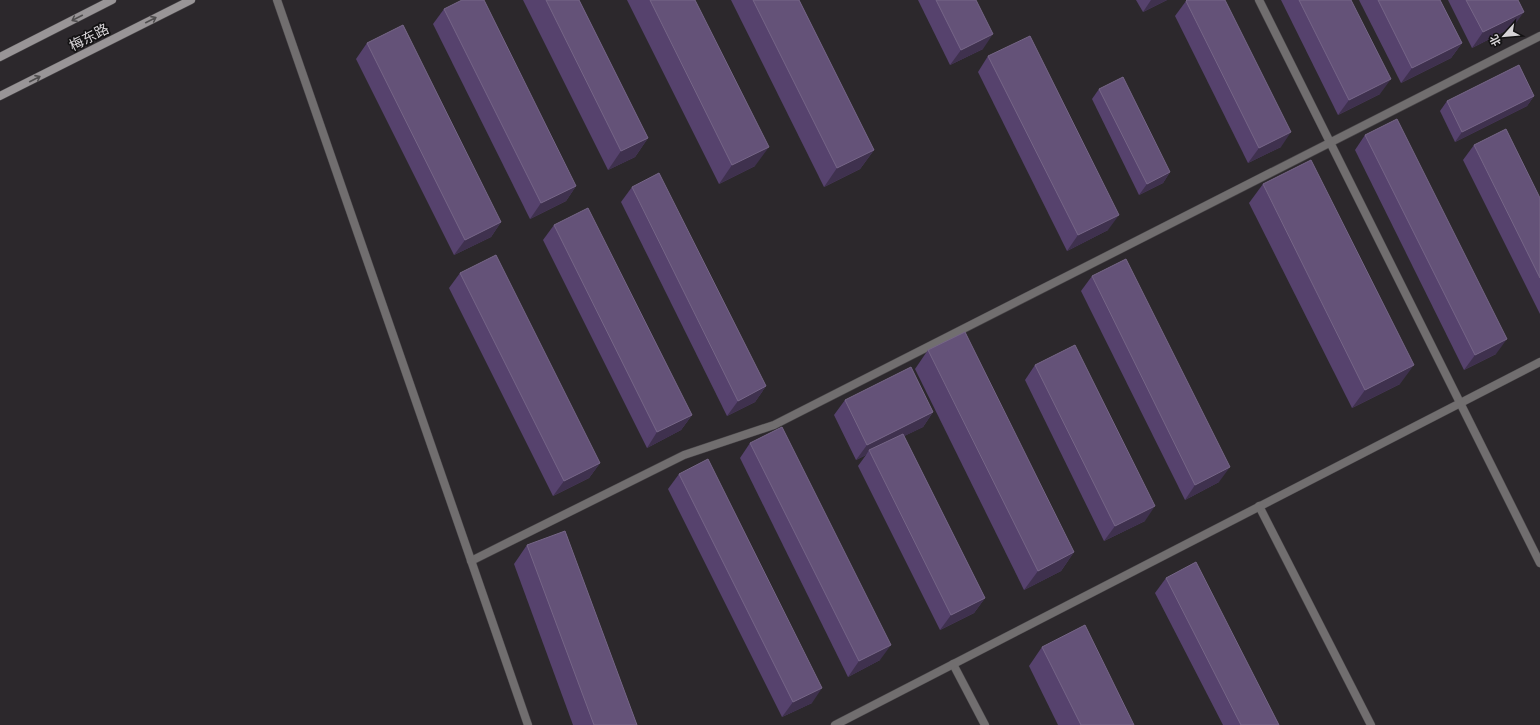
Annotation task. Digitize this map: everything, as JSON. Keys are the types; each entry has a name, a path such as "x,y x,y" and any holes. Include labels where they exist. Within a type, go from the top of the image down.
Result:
{"main road":[{"name":"梅东路","path":"0,57 112,0"},
{"name":"梅东路","path":"0,96 191,0"}],"street":[{"path":"277,0 528,725"},
{"path":"1259,0 1540,563"},
{"path":"471,561 684,455 774,424 1540,36"},
{"path":"835,725 1540,362"},
{"path":"1258,506 1371,725"},
{"path":"953,664 985,725"}],"building":[{"path":"462,0 484,0 576,186 541,203 444,9"},
{"path":"546,0 579,0 648,138 621,151"},
{"path":"650,0 695,0 769,147 732,165"},
{"path":"753,0 799,0 874,150 837,168"},
{"path":"936,0 976,0 993,34 961,50"},
{"path":"1225,0 1291,132 1259,148 1186,1"},
{"path":"1299,0 1351,0 1391,79 1349,100"},
{"path":"1378,0 1440,0 1462,43 1412,68"},
{"path":"1466,0 1518,0 1524,12 1483,32"},
{"path":"403,25 501,222 465,240 367,43"},
{"path":"1030,36 1119,215 1078,235 988,56"},
{"path":"1519,65 1534,96 1462,132 1447,101"},
{"path":"1123,77 1170,172 1147,184 1099,89"},
{"path":"1397,119 1507,339 1475,355 1365,135"},
{"path":"1506,129 1540,198 1540,278 1474,145"},
{"path":"1311,160 1414,365 1365,390 1263,184"},
{"path":"659,173 766,386 738,401 632,187"},
{"path":"588,208 692,415 657,432 554,225"},
{"path":"496,255 600,463 564,481 460,273"},
{"path":"1126,259 1230,467 1195,485 1092,276"},
{"path":"965,332 1074,552 1038,571 928,350"},
{"path":"1075,345 1155,506 1115,526 1035,365"},
{"path":"911,367 933,412 867,445 845,400"},
{"path":"782,427 891,645 859,661 750,443"},
{"path":"903,434 985,598 951,615 869,450"},
{"path":"708,459 822,688 793,702 679,474"},
{"path":"565,531 637,725 594,725 527,545"},
{"path":"1196,562 1279,725 1241,725 1166,578"},
{"path":"1085,625 1134,725 1081,725 1042,647"}]}
